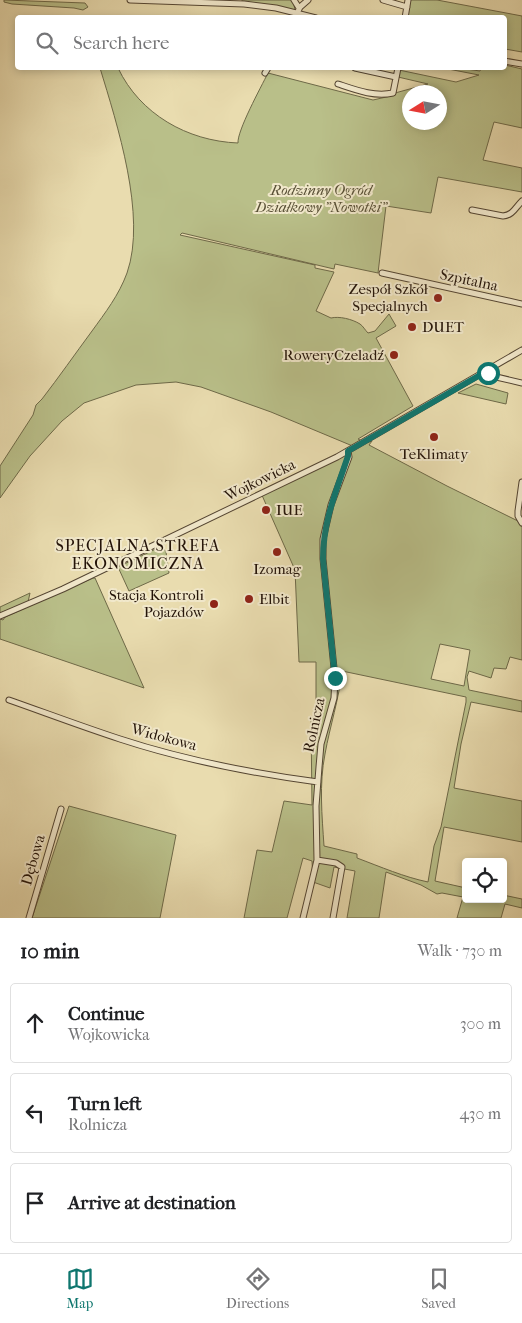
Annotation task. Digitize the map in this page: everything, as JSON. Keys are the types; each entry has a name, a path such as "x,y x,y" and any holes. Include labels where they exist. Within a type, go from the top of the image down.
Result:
{"street":[{"path":"130,0 244,4 297,13"},
{"path":"294,0 297,13"},
{"path":"297,13 308,0"},
{"path":"383,0 407,7"},
{"path":"406,15 408,0"},
{"path":"507,62 522,64"},
{"path":"364,70 396,77"},
{"path":"338,84 356,90 384,95 393,93 398,70"},
{"path":"472,210 507,216 522,201"},
{"name":"Szpitalna","path":"382,273 522,304"},
{"name":"Wojkowicka","path":"0,616 70,585 348,451 522,350"},
{"path":"487,371 492,376 522,383"},
{"name":"Rolnicza","path":"304,918 317,860 316,826 322,744 334,698 335,678 323,559 323,539 331,505 348,456 348,451"},
{"path":"522,482 518,511 518,516 522,523"},
{"name":"Widokowa","path":"9,700 122,740 258,773 318,782"},
{"name":"Dębowa","path":"29,918 61,809"},
{"path":"317,860 336,863 342,867 333,918"}],"green space":[{"path":"4,0 85,3 88,7 83,10 12,4 4,2"},
{"path":"293,0 295,10 242,1"},
{"path":"410,0 437,0 522,16 522,52 507,49 507,15 408,15"},
{"name":"Rodzinny Ogród Działkowy \"Nowotki\"","path":"507,65 522,69 522,128 494,122 483,160 522,168 522,192 438,177 431,213 386,206 378,273 335,264 334,269 182,233 180,235 315,265 315,268 334,272 316,311 331,318 353,321 361,325 368,333 375,331 389,314 396,326 376,338 413,406 358,439 366,443 372,441 369,445 522,523 522,660 510,657 506,669 494,668 491,678 469,671 467,677 469,690 522,701 522,712 471,702 461,744 454,788 522,801 522,842 444,827 435,881 462,887 462,897 442,893 437,894 421,885 386,872 379,918 347,918 355,871 334,867 330,888 313,882 312,861 303,858 287,918 244,918 257,850 272,852 284,801 312,805 311,721 316,721 316,662 299,662 295,570 261,493 355,447 271,412 201,387 176,382 136,385 84,403 62,421 30,456 0,498 0,466 33,415 36,405 55,382 111,304 127,273 132,250 134,225 132,198 121,142 101,70 119,70 139,99 167,122 183,131 219,141 238,143 245,119 268,73 373,100 395,95 395,93 402,91 402,130 447,130 447,85 424,85 428,84 398,77 399,70 456,82 479,75 453,70 507,70","holes":["440,644 470,650 464,686 431,679","342,671 466,697 441,827 434,846 428,882 401,875 357,858 357,854 324,846 323,765"]},
{"path":"476,384 508,393 506,404 458,393"},
{"path":"162,546 166,552 169,573 129,591 118,567"},
{"path":"95,578 144,688 0,639 0,619 3,620 5,617"},
{"path":"30,593 28,602 0,613 0,607"},
{"path":"69,806 176,835 160,918 32,918"},
{"path":"507,896 522,899 522,908 505,904 501,918 457,918 462,900 462,903 507,903"}],"place":[{"name":"Zespół Szkół Specjalnych","path":"438,298"},
{"name":"DUET","path":"412,327"},
{"name":"RoweryCzeladź","path":"394,355"},
{"name":"TeKlimaty","path":"434,437"},
{"name":"IUE","path":"266,510"},
{"name":"Izomag","path":"277,552"},
{"name":"Elbit","path":"249,599"},
{"name":"Stacja Kontroli Pojazdów","path":"214,604"}],"district":[{"name":"SPECJALNA STREFA EKONOMICZNA","path":"138,554"}],"route":[{"path":"335,678 323,559 323,539 331,505 348,456 348,451 487,371 488,373"}]}
